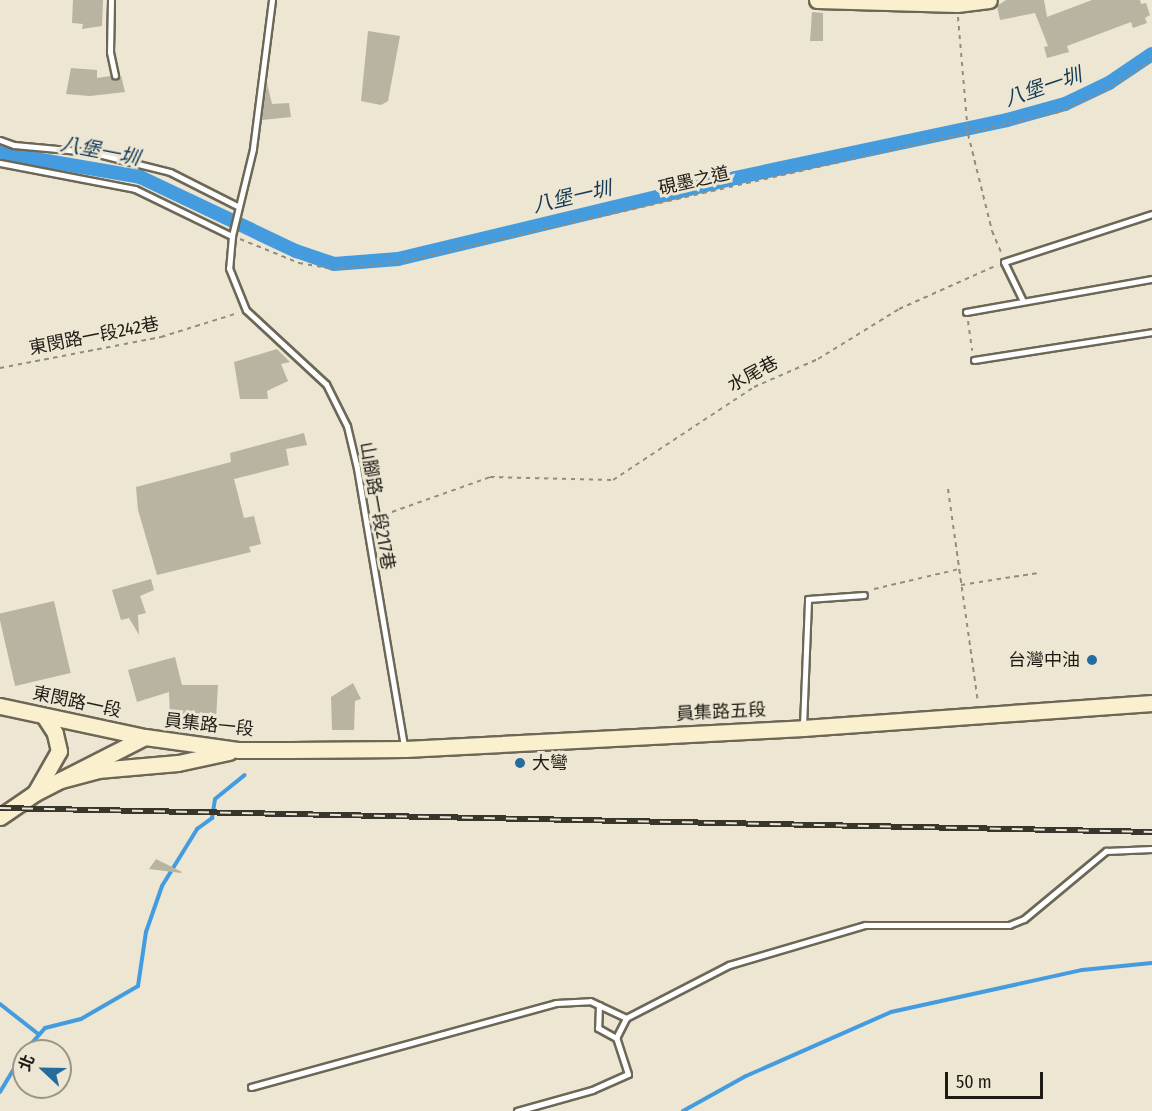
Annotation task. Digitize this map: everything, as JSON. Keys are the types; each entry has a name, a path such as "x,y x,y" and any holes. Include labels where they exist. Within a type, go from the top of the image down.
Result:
{"main road":[{"path":"817,0 957,4 989,0"},
{"name":"員集路五段","path":"291,750 405,749 803,728 1152,703"},
{"name":"東閔路一段","path":"0,706 145,737"},
{"path":"35,793 59,751 55,733 44,716"},
{"name":"員集路一段","path":"0,817 35,793 145,737 239,750 291,750"},
{"path":"61,780 98,770 178,764 239,750"}],"lane":[{"path":"111,0 110,52 115,75"},
{"path":"0,140 14,146 90,152 170,172 239,207 253,149 272,0"},
{"path":"0,164 135,189 232,236"},
{"name":"山腳路一段217巷","path":"239,207 232,236 229,268 246,310 326,384 346,426 405,749"},
{"path":"1022,299 1004,262 1152,213"},
{"path":"966,312 1022,299 1152,279"},
{"path":"974,360 1152,332"},
{"path":"803,728 807,599 864,595"},
{"path":"616,1038 626,1018 729,966 865,925 1009,926 1024,919 1106,851 1152,849"},
{"path":"250,1087 556,1003 590,1001 626,1018"},
{"path":"517,1111 592,1090 628,1074 616,1038 598,1028 599,1005"}],"path":[{"path":"957,4 964,109 968,134 992,231 1004,262"},
{"name":"硯墨之道","path":"232,236 298,263 333,269 404,261 1056,113 1105,91 1152,60"},
{"name":"水尾巷","path":"364,522 490,477 613,480 754,387 818,359 899,309 1004,262"},
{"name":"東閔路一段242巷","path":"0,368 103,350 193,327 246,310"},
{"path":"966,312 974,360"},
{"path":"948,489 980,715"},
{"path":"874,589 959,569"},
{"path":"961,585 1038,573"}],"building":[{"path":"73,0 103,0 102,26 82,29 83,24 72,23"},
{"path":"1006,0 1044,0 1047,17 1092,0 1140,0 1141,4 1146,3 1150,15 1145,18 1147,23 1133,28 1131,22 1067,46 1069,52 1047,58 1044,47 1048,46 1035,13 1000,20 997,6"},
{"path":"812,12 823,13 823,41 810,41"},
{"path":"368,31 400,36 388,101 381,105 361,101"},
{"path":"71,68 97,70 97,78 110,76 115,80 121,75 125,92 90,96 66,94"},
{"path":"267,83 272,104 289,103 291,117 262,120"},
{"path":"277,349 290,362 281,364 288,381 267,391 268,399 240,399 234,362"},
{"path":"304,433 307,445 286,449 289,465 234,479 244,518 254,516 261,544 249,547 251,552 157,575 138,510 136,487 231,462 230,453"},
{"path":"151,579 154,590 140,596 146,613 138,615 139,635 129,618 121,620 112,590"},
{"path":"54,601 71,673 15,686 0,613"},
{"path":"175,657 182,685 218,685 216,719 193,718 193,714 170,715 169,692 137,702 128,670"},
{"path":"353,683 361,699 355,701 354,730 332,730 331,697"},
{"path":"156,859 182,872 149,869"}],"waterway":[{"name":"八堡一圳","path":"0,153 140,177 296,251 334,264 398,259 735,178 1007,120 1065,104 1109,83 1152,54"},
{"path":"35,1039 45,1028 81,1019 138,986 146,932 162,886 197,829 212,818 215,799 245,775"},
{"path":"683,1111 746,1076 891,1012 1082,970 1152,963"},
{"path":"0,1004 37,1033"},
{"path":"0,1092 12,1072"}],"railway":[{"path":"0,808 1152,832"}],"place":[{"name":"台灣中油","path":"1092,660"},
{"name":"大彎","path":"520,763"}]}
